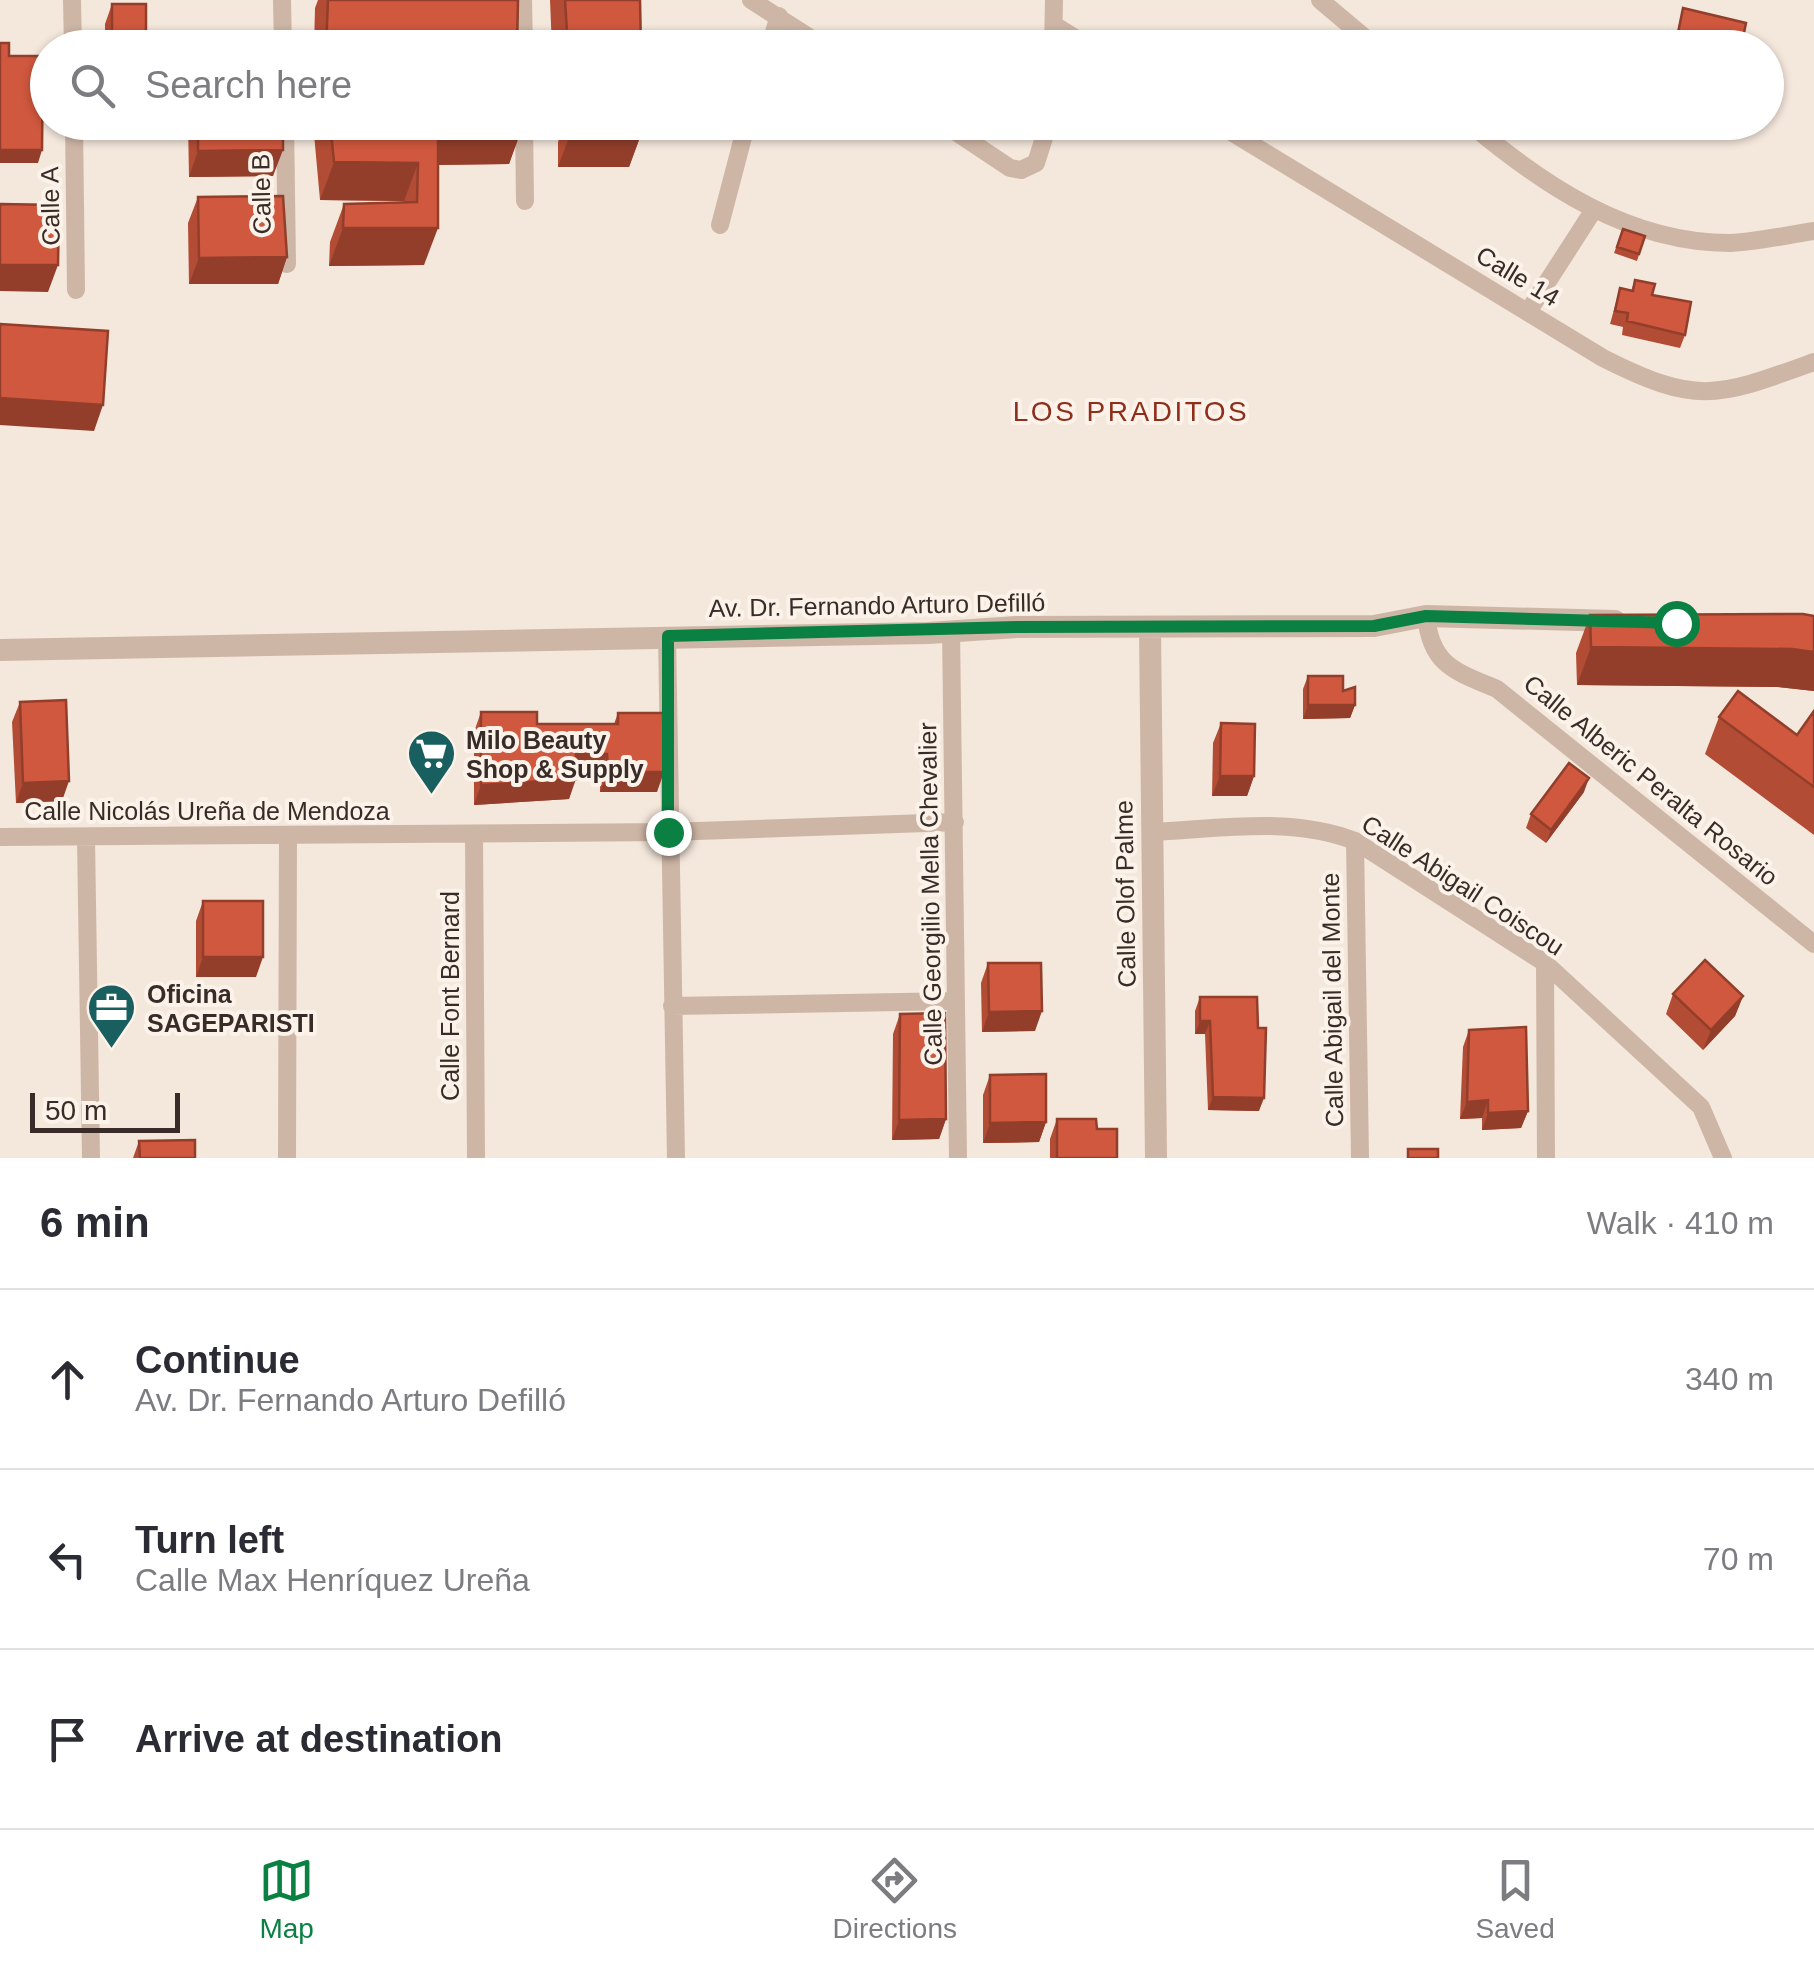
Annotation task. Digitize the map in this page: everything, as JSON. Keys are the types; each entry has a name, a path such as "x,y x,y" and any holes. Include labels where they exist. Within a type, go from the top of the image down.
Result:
{"street":[{"path":"72,0 73,30"},
{"path":"282,0 283,30"},
{"path":"524,0 524,30"},
{"path":"751,0 799,30"},
{"path":"1054,0 1054,30"},
{"path":"1320,0 1356,30"},
{"path":"774,30 778,16"},
{"path":"1054,25 1062,30"},
{"name":"Calle A","path":"74,140 76,290"},
{"name":"Calle B","path":"285,140 287,264"},
{"path":"524,140 525,202"},
{"path":"720,226 742,140"},
{"path":"970,140 1017,170 1036,164 1046,140"},
{"name":"Calle 14","path":"1245,140 1628,371 1690,393 1752,384 1814,362"},
{"path":"1489,140 1518,164 1593,210 1660,234 1730,242 1814,231"},
{"path":"1528,312 1593,210"},
{"name":"Av. Dr. Fernando Arturo Defilló","path":"0,650 951,630 1374,626 1426,616 1638,622"},
{"name":"Calle Alberic Peralta Rosario","path":"1426,616 1429,642 1439,659 1496,688 1814,944"},
{"name":"Calle Georgilio Mella Chevalier","path":"951,630 958,1158"},
{"name":"Calle Olof Palme","path":"1150,630 1156,1158"},
{"path":"668,636 668,832 676,1158"},
{"name":"Calle Nicolás Ureña de Mendoza","path":"0,837 668,832 955,822"},
{"name":"Calle Abigail Coiscou","path":"1152,832 1287,825 1328,831 1355,841 1545,963 1701,1107 1723,1158"},
{"name":"Calle Font Bernard","path":"474,834 476,1158"},
{"path":"287,1158 288,835"},
{"path":"86,839 92,1158"},
{"name":"Calle Abigail del Monte","path":"1355,841 1360,1158"},
{"path":"1545,963 1546,1158"},
{"path":"672,1006 956,1001"}],"building":[{"path":"328,0 518,0 517,30 327,30"},
{"path":"565,0 640,0 641,30 567,30"},
{"path":"112,4 146,4 146,30 112,30"},
{"path":"1683,8 1746,23 1745,30 1679,30"},
{"path":"0,43 9,43 9,56 30,56 30,140 42,140 42,150 0,150"},
{"path":"198,140 283,140 283,150 198,151"},
{"path":"332,140 438,140 438,228 343,228 344,204 417,202 418,163 334,162"},
{"path":"283,196 287,257 199,258 198,197"},
{"path":"0,204 59,205 58,265 0,265"},
{"path":"1623,229 1645,236 1639,254 1617,247"},
{"path":"1635,280 1655,284 1652,295 1691,302 1685,335 1627,321 1628,313 1615,311 1620,288 1633,291"},
{"path":"0,324 108,331 103,405 0,398"},
{"path":"1590,615 1814,616 1814,652 1591,647"},
{"path":"1308,676 1343,676 1343,691 1355,687 1355,705 1308,705"},
{"path":"1738,691 1797,735 1814,711 1814,787 1719,717"},
{"path":"66,700 69,781 23,783 20,702"},
{"path":"481,712 537,712 537,724 618,724 618,713 663,713 664,772 608,772 607,754 576,754 576,779 481,785"},
{"path":"1221,723 1255,724 1254,776 1220,776"},
{"path":"1569,763 1589,778 1551,830 1531,814"},
{"path":"203,901 263,901 263,957 203,957"},
{"path":"1705,960 1743,996 1711,1030 1673,994"},
{"path":"988,963 1041,963 1042,1011 989,1012"},
{"path":"1200,997 1257,997 1258,1028 1266,1028 1264,1098 1213,1097 1210,1021 1200,1021"},
{"path":"945,1013 946,1119 899,1120 900,1014"},
{"path":"1526,1027 1528,1111 1488,1113 1488,1100 1467,1102 1469,1030"},
{"path":"1046,1074 1046,1122 990,1123 990,1075"},
{"path":"1057,1119 1096,1119 1097,1129 1117,1129 1117,1158 1057,1158"},
{"path":"195,1140 195,1158 140,1158 139,1141"},
{"path":"1408,1149 1438,1149 1438,1158 1408,1158"}],"place":[{"name":"Milo Beauty Shop & Supply","path":"431,796"},
{"name":"Oficina SAGEPARISTI","path":"112,1050"}],"district":[{"name":"LOS PRADITOS","path":"1131,411"}],"route":[{"path":"668,832 668,636 928,633 1016,627 1150,630 1374,626 1426,616 1676,623"}]}
